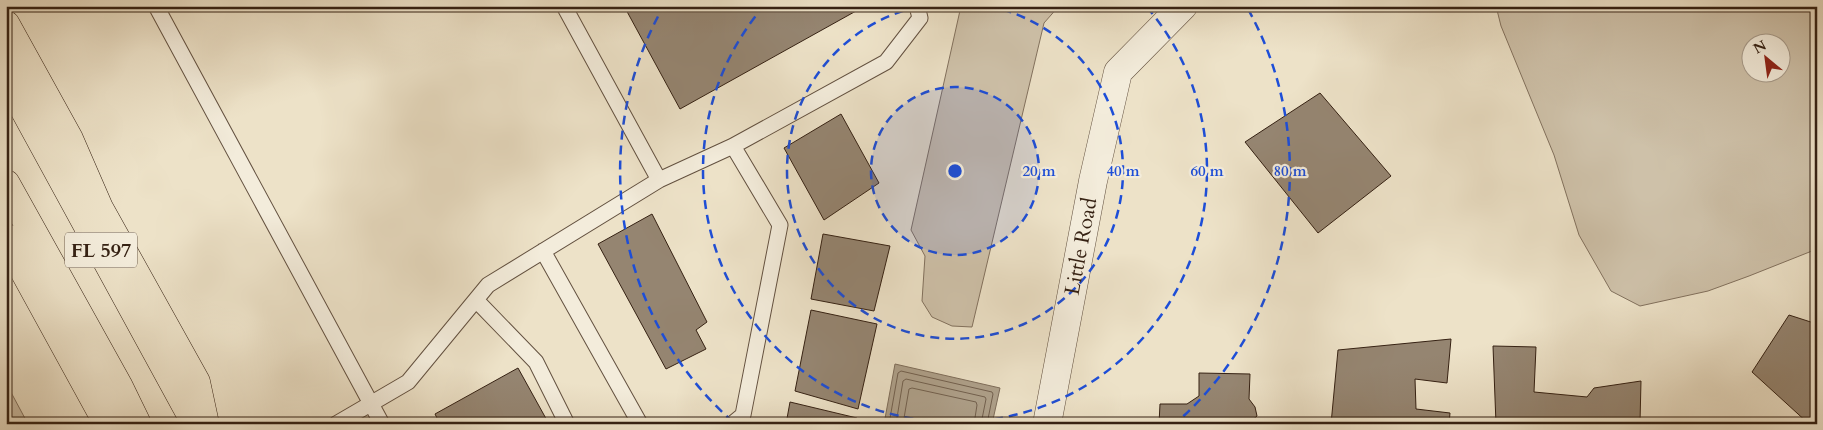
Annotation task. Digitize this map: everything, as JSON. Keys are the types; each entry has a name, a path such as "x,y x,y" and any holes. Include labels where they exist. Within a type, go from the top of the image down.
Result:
{"main road":[{"path":"6,25 69,139 100,208 196,382 205,424"},
{"name":"FL 597","path":"6,76 196,424"},
{"path":"6,184 119,387 137,424"},
{"path":"6,238 108,424"}],"street":[{"name":"Little Road","path":"1047,424 1093,181 1118,72 1183,6"}],"lane":[{"path":"156,6 382,424"},
{"path":"564,6 659,180"},
{"path":"336,424 408,382 488,285 659,180 733,146 886,62 920,18 917,6"},
{"path":"732,424 743,415 780,225 733,146"},
{"path":"543,251 640,424"},
{"path":"476,300 536,362 567,424"}],"shaded area":[{"path":"961,6 1059,6 1044,23 972,327 952,326 932,317 922,301 925,256 911,230"},
{"path":"1496,6 1817,6 1817,249 1708,291 1640,306 1611,291 1579,235 1554,155 1501,26"},
{"path":"6,383 28,424 6,424"}],"water":[{"path":"895,364 1000,388 992,424 884,424"}],"building":[{"path":"624,6 865,6 680,109"},
{"path":"1320,93 1391,176 1318,233 1245,142"},
{"path":"841,114 879,183 824,220 784,148"},
{"path":"652,214 707,322 696,330 706,349 666,369 598,244"},
{"path":"823,234 890,246 874,311 811,299"},
{"path":"811,310 877,324 858,409 795,391"},
{"path":"1789,315 1817,324 1817,424 1809,424 1752,372"},
{"path":"1451,339 1447,383 1415,379 1416,409 1450,413 1449,424 1331,424 1338,350"},
{"path":"1493,346 1536,347 1534,392 1587,397 1594,388 1641,381 1640,422 1622,424 1496,424"},
{"path":"518,368 549,424 440,424 435,414"},
{"path":"1199,373 1250,374 1249,399 1255,407 1257,416 1248,424 1159,424 1160,404 1187,404 1199,396"},
{"path":"790,402 857,418 855,424 786,424"}]}
